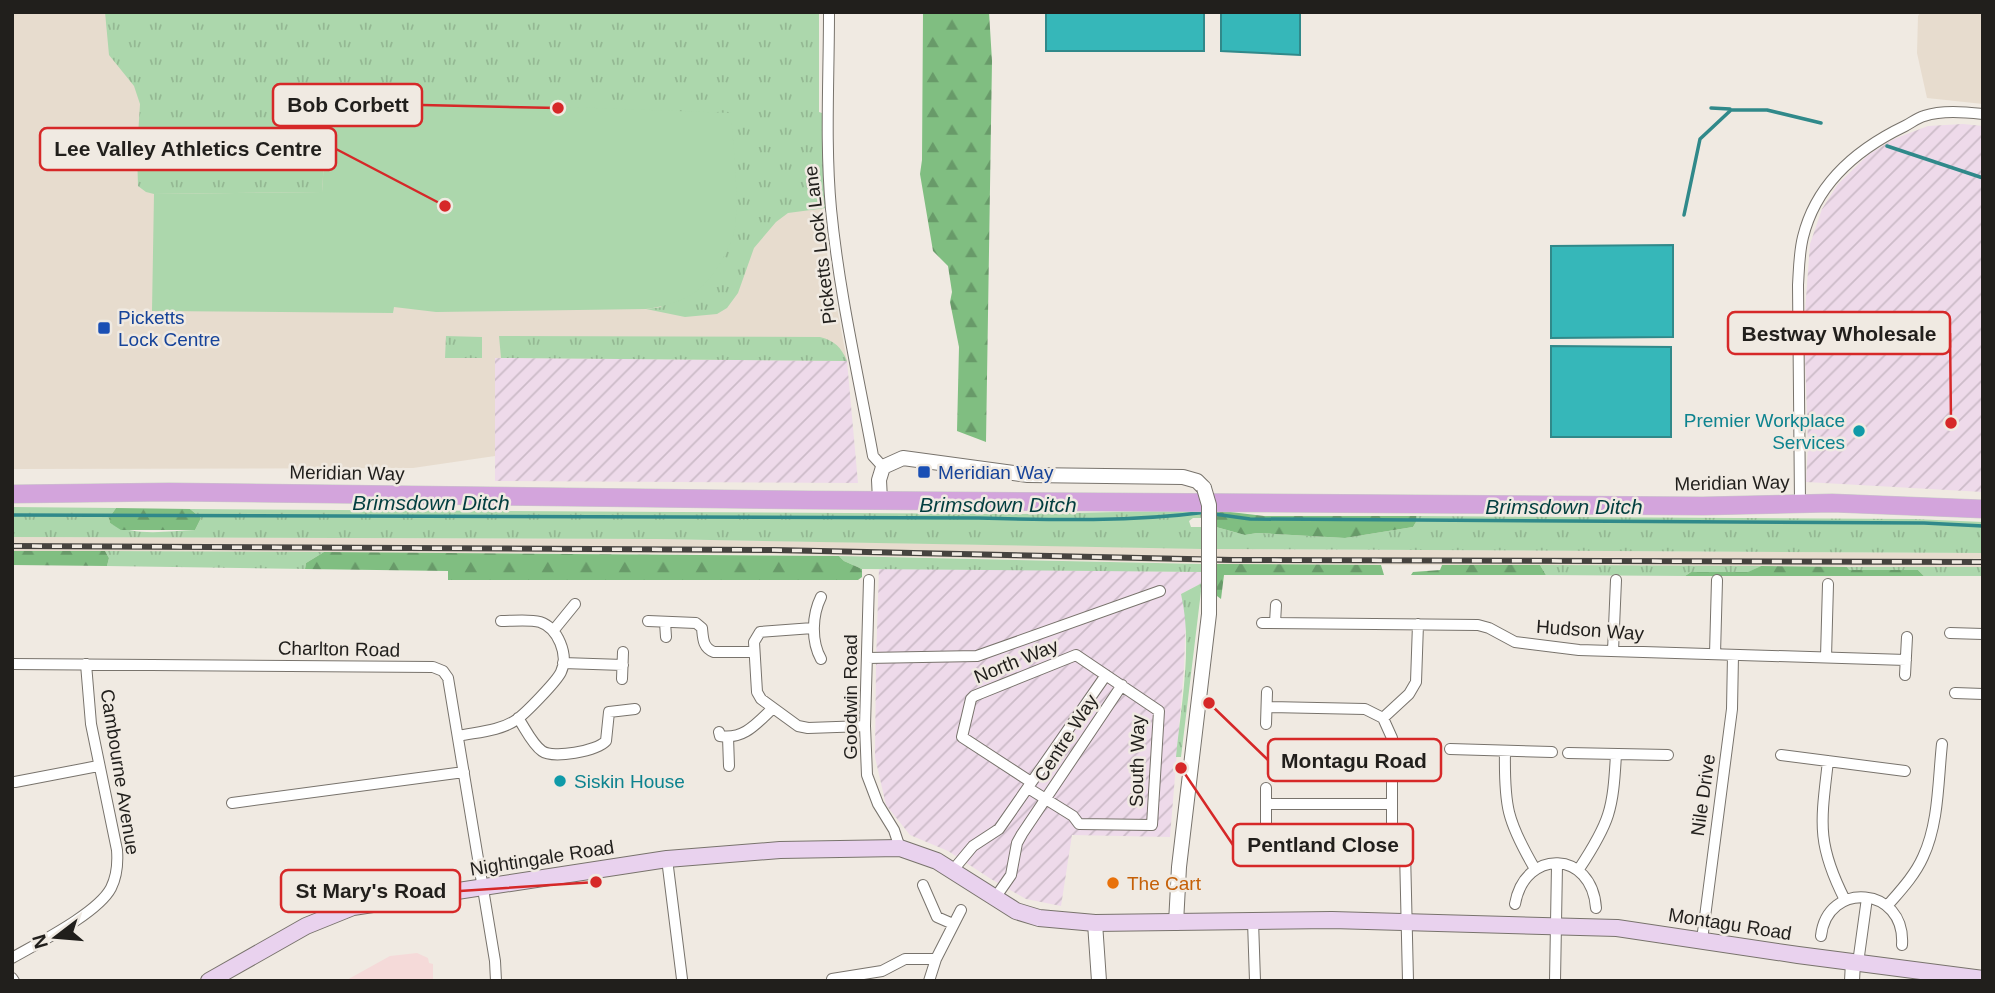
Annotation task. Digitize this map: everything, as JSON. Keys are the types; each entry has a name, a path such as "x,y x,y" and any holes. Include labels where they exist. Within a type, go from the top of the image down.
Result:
{"main road":[{"name":"Meridian Way","path":"12,494 178,492 1703,506 1800,503 1983,509"},
{"name":"Montagu Road","path":"900,848 925,856 953,870 1016,911 1039,918 1095,923 1332,920 1617,928 1983,979"},
{"name":"Nightingale Road","path":"209,981 306,926 353,907 667,859 780,850 900,848"}],"street":[{"name":"Picketts Lock Lane","path":"829,12 828,152 835,240 840,281 873,456 884,467"},
{"path":"1800,503 1799,258 1803,236 1821,194 1839,171 1861,151 1888,133 1924,115 1960,112 1983,114"},
{"path":"880,500 879,480 884,467 903,458 1028,475 1183,477 1196,481 1204,488 1209,505 1209,614 1175,923"},
{"name":"Goodwin Road","path":"869,580 865,726 870,784 900,848"},
{"path":"1614,651 1616,580"},
{"path":"1715,654 1717,580"},
{"path":"1826,657 1828,584"},
{"path":"867,658 977,656 1160,591"},
{"path":"821,597 813,628 821,659"},
{"path":"553,631 575,604"},
{"path":"1275,623 1276,604"},
{"path":"458,736 505,725 518,718 561,674 563,663 560,641 553,631 538,622 501,621"},
{"path":"648,621 700,624 706,647 714,652 754,652"},
{"path":"665,622 666,637"},
{"name":"Hudson Way","path":"1262,623 1484,626 1515,642 1579,650 1906,660"},
{"path":"1383,718 1409,694 1416,682 1418,624"},
{"path":"813,628 760,632 754,642 757,692 761,699 790,722 808,728 865,726"},
{"path":"1950,633 1983,634"},
{"path":"1905,676 1907,637"},
{"path":"622,679 623,652"},
{"name":"North Way","path":"1029,785 962,737 971,699 1076,655 1106,675"},
{"name":"Nile Drive","path":"1702,940 1732,709 1733,655"},
{"path":"563,663 623,665"},
{"name":"Charlton Road","path":"12,664 433,667 443,671 448,678 458,736 484,889 496,981"},
{"name":"Cambourne Avenue","path":"12,958 102,900 110,889 118,866 91,724 86,664"},
{"name":"Centre Way","path":"953,870 973,846 999,829 1106,675 1122,685 1022,834 1017,843 1011,876 995,898"},
{"name":"South Way","path":"1046,800 1085,826 1152,825 1159,711 1122,685"},
{"path":"1266,724 1267,692"},
{"path":"1955,693 1983,694"},
{"path":"1267,707 1365,709 1383,718 1392,738 1392,824 1405,848 1408,981"},
{"path":"729,766 724,734 745,733 773,708"},
{"path":"518,718 538,748 555,755 598,748 606,741 609,712 635,709"},
{"path":"1888,905 1918,867 1928,844 1933,827 1942,744"},
{"path":"1450,749 1552,752"},
{"path":"1504,751 1504,789 1508,816 1535,869"},
{"path":"1568,752 1668,755"},
{"path":"1579,869 1602,834 1611,811 1616,754"},
{"path":"1781,755 1905,771"},
{"path":"1828,761 1822,834 1827,859 1845,900"},
{"path":"15,782 98,766"},
{"path":"232,803 464,772"},
{"path":"1029,785 1046,800"},
{"path":"1266,788 1266,851"},
{"path":"1266,804 1392,804"},
{"path":"1249,851 1282,851"},
{"path":"667,859 682,979"},
{"path":"1555,981 1557,864"},
{"path":"1515,904 1523,880 1535,869 1557,864 1579,869 1594,889 1596,908"},
{"path":"923,885 937,918 953,923"},
{"path":"1852,981 1867,898"},
{"path":"1821,936 1825,918 1831,910 1845,900 1867,898 1888,905 1900,923 1902,945"},
{"path":"929,981 936,959 961,910"},
{"path":"1253,921 1255,981"},
{"path":"1095,923 1099,981"},
{"path":"832,979 882,971 905,959 936,959"}],"shaded area":[{"path":"12,12 819,12 822,209 828,260 847,361 496,358 495,456 413,468 12,469"},
{"path":"1921,12 1983,12 1983,104 1927,98 1917,53 1918,16"},
{"path":"1928,126 1983,126 1983,492 1806,482 1808,445 1804,326 1810,244 1822,209 1838,184 1868,155 1894,139"},
{"path":"495,358 847,361 858,483 495,481"},
{"path":"12,537 657,539 1233,549 1983,553 1983,567 1233,564 774,554 12,551"},
{"path":"879,568 1203,572 1202,583 1181,594 1186,614 1184,667 1170,837 1072,835 1061,906 1026,899 948,851 910,835 886,805 875,757"},
{"path":"417,953 428,958 429,963 433,964 433,981 345,981 390,956"}],"green space":[{"path":"105,12 819,12 819,112 822,113 826,208 788,213 776,222 754,248 738,293 727,308 717,314 685,317 646,309 662,307 328,99 322,192 146,192 138,186 140,104 134,86 109,55"},
{"path":"923,12 989,12 992,61 986,442 957,431 959,347 950,302 952,292 948,266 933,251 920,174"},
{"path":"328,98 731,113 736,191 736,223 732,238 716,270 700,288 682,300 646,309 436,312 394,307 393,313 152,311 154,194 322,192"},
{"path":"446,336 482,337 482,358 445,358"},
{"path":"499,336 820,337 837,345 847,361 501,358"},
{"path":"12,507 116,508 109,518 110,523 130,530 151,532 195,530 201,518 190,509 1021,514 1214,510 1216,518 1193,518 1189,521 1191,527 1201,527 1202,549 657,539 12,537"},
{"path":"116,508 190,509 201,518 195,530 121,530 110,523 109,518"},
{"path":"1214,510 1264,516 1416,516 1416,522 1413,527 1345,538 1257,533 1245,535 1216,527"},
{"path":"1416,516 1913,519 1983,522 1983,553 1216,549 1216,527 1245,535 1257,533 1345,538 1413,527"},
{"path":"12,551 105,551 109,558 107,566 12,565"},
{"path":"105,551 324,552 306,563 305,569 107,566 109,558"},
{"path":"324,552 839,556 862,569 862,577 858,580 448,580 448,571 305,569 306,563"},
{"path":"839,556 1202,564 1203,572 862,569"},
{"path":"1216,564 1381,565 1384,575 1224,575 1221,599 1217,596"},
{"path":"1442,565 1540,565 1546,575 1411,575 1413,572 1440,570"},
{"path":"1540,565 1761,566 1749,572 1691,572 1685,576 1546,575"},
{"path":"1761,566 1918,570 1924,576 1685,576 1691,572 1748,572"},
{"path":"1847,567 1983,567 1983,576 1924,576 1918,570 1848,570"},
{"path":"1202,583 1181,757 1176,757 1186,654 1181,594"}],"water":[{"path":"1046,12 1204,12 1204,51 1046,51"},
{"path":"1221,12 1300,12 1300,55 1221,51"},
{"path":"1673,245 1673,337 1551,338 1551,246"},
{"path":"1551,346 1671,347 1671,437 1551,437"}],"waterway":[{"path":"1711,108 1730,109"},
{"path":"1684,215 1700,139 1731,110 1767,110 1821,123"},
{"path":"1887,146 1983,178"},
{"name":"Brimsdown Ditch","path":"12,515 1064,520 1121,519 1207,512"},
{"name":"Brimsdown Ditch","path":"1214,514 1250,519 1924,523 1983,526"}],"railway":[{"path":"12,546 774,550 1233,560 1983,562"}],"place":[{"name":"Bob Corbett","path":"558,108"},
{"name":"Lee Valley Athletics Centre","path":"445,206"},
{"name":"Picketts Lock Centre","path":"104,328"},
{"name":"Bestway Wholesale","path":"1951,423"},
{"name":"Premier Workplace Services","path":"1859,431"},
{"name":"Meridian Way","path":"924,472"},
{"name":"Montagu Road","path":"1209,703"},
{"name":"Pentland Close","path":"1181,768"},
{"name":"Siskin House","path":"560,781"},
{"name":"St Mary's Road","path":"596,882"},
{"name":"The Cart","path":"1113,883"}]}
